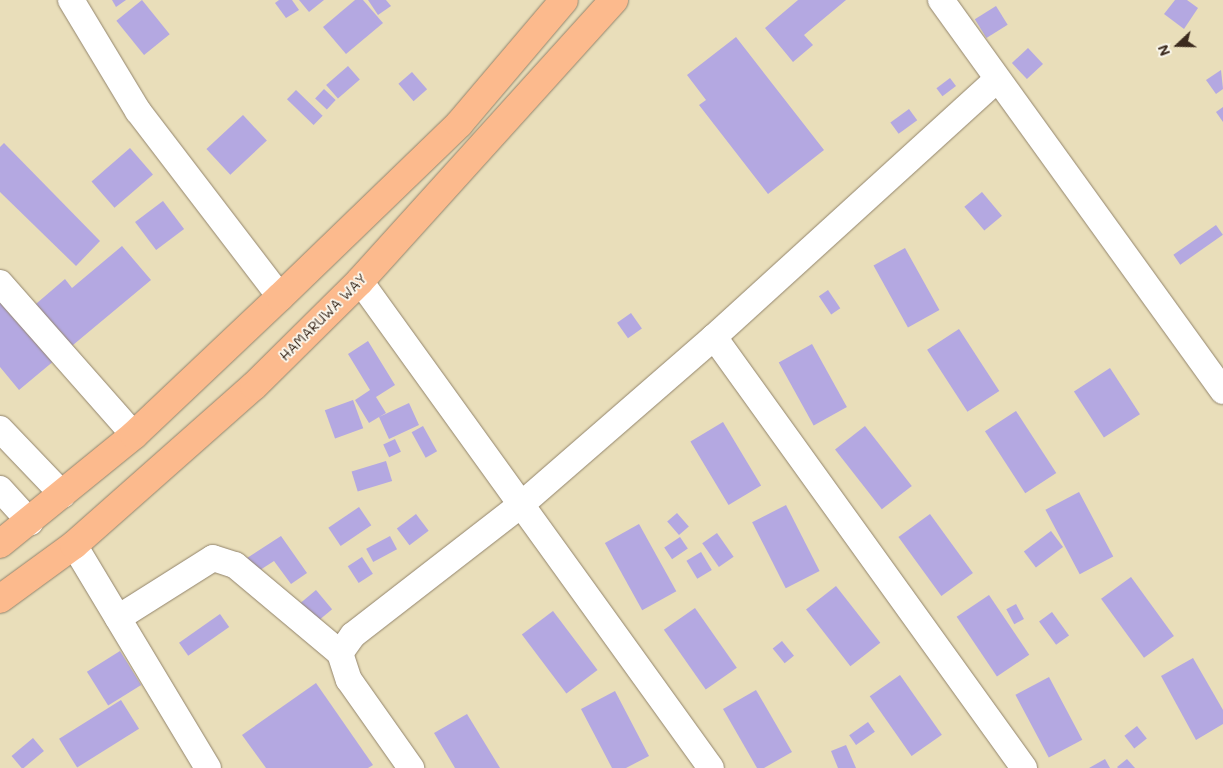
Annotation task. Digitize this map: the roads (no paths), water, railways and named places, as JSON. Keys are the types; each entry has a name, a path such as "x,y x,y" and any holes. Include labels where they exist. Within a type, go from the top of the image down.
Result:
{"main road":[{"path":"0,544 30,522 134,435 280,297 459,124 564,0"},
{"name":"HAMARUWA WAY","path":"0,599 74,545 254,386 360,281 614,0"}],"street":[{"path":"71,0 138,111 280,297"},
{"path":"940,0 996,80 1223,391"},
{"path":"340,653 353,635 522,504 714,337 996,80"},
{"path":"360,281 711,768"},
{"path":"0,283 134,435"},
{"path":"714,337 1024,768"},
{"path":"0,429 63,495"},
{"path":"0,489 30,522"},
{"path":"74,545 208,768"},
{"path":"118,618 213,558 235,565 340,653 349,680 411,768"}]}
